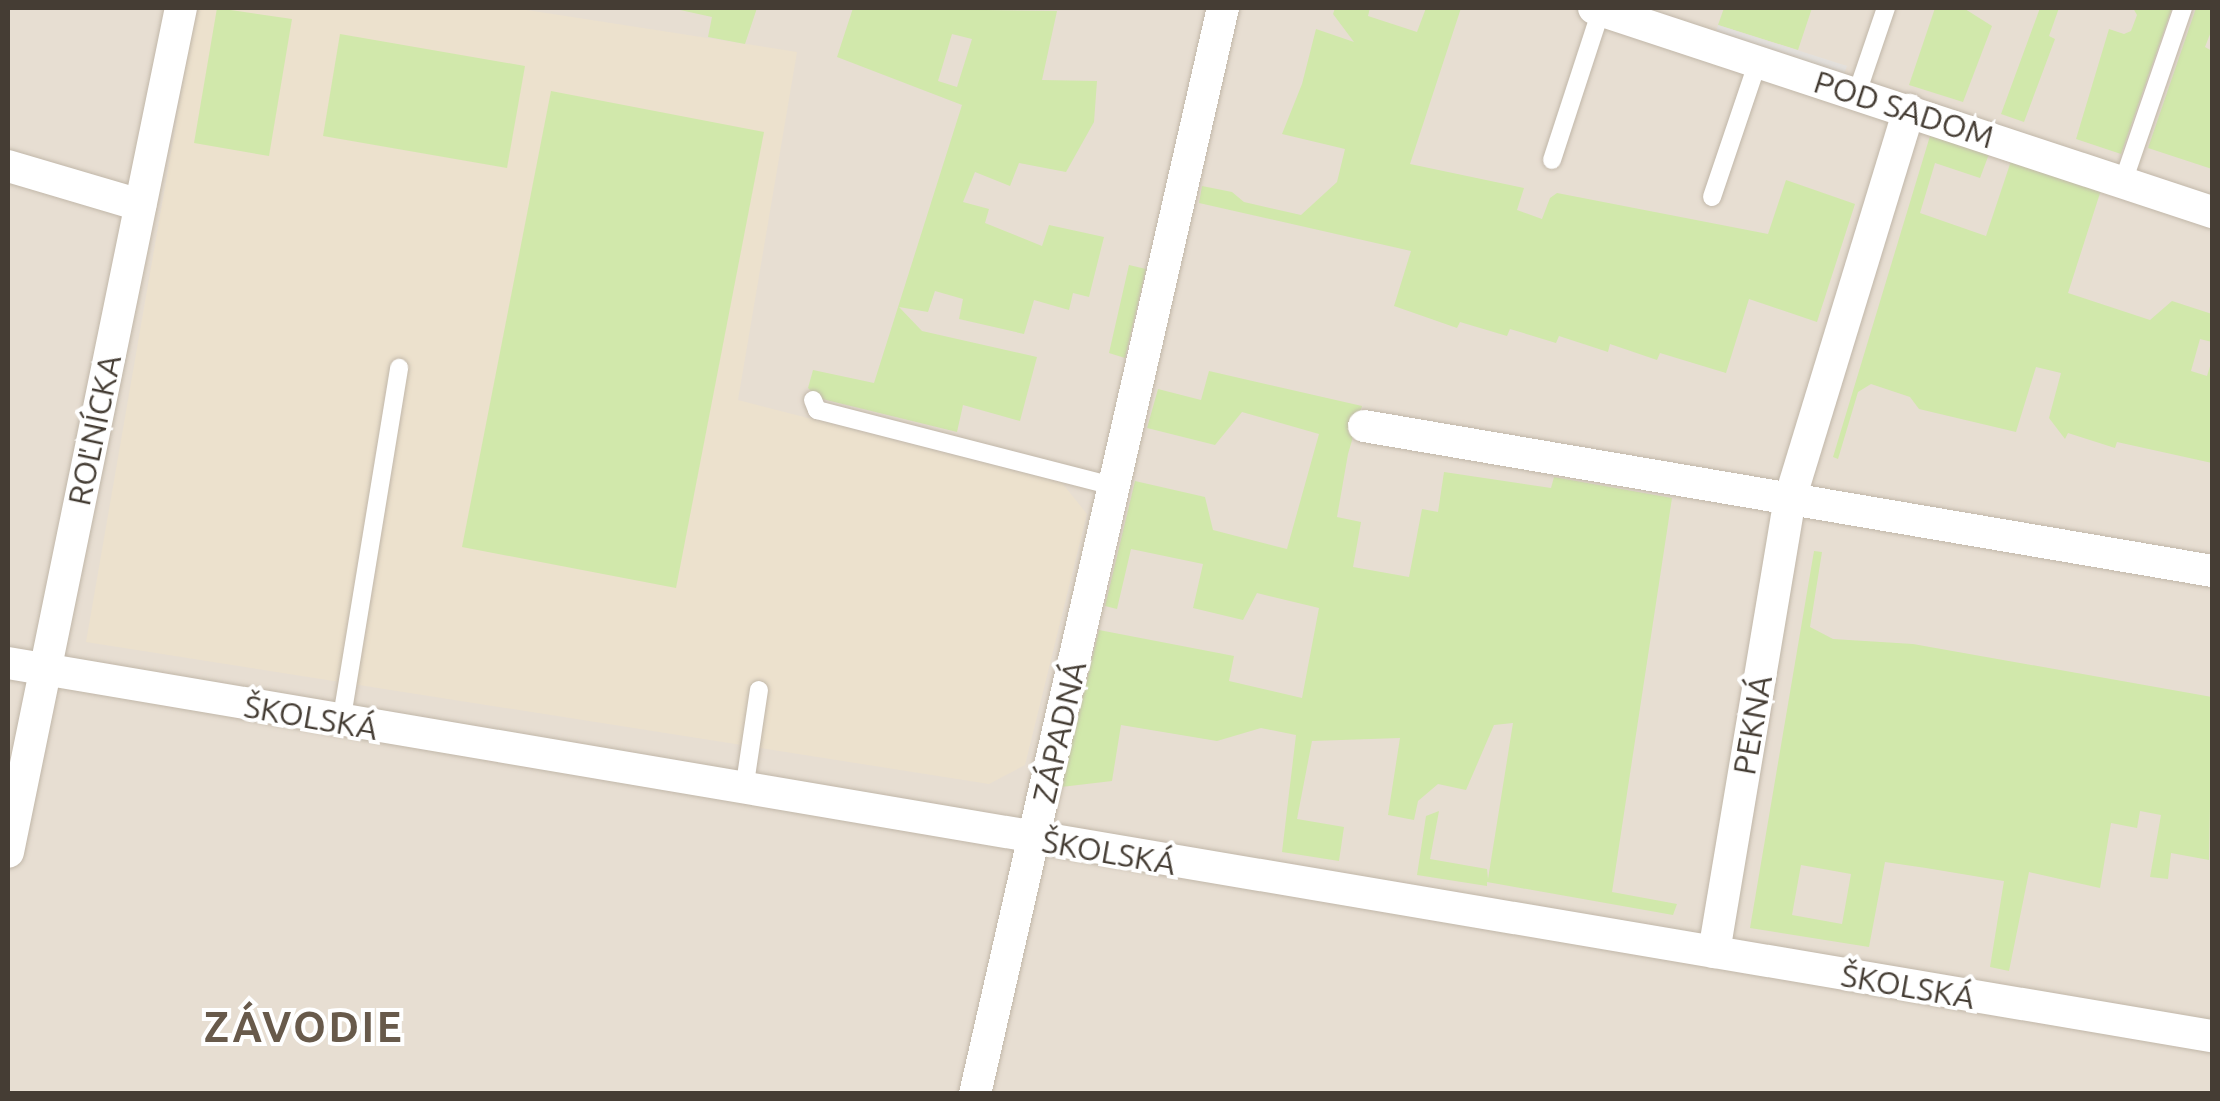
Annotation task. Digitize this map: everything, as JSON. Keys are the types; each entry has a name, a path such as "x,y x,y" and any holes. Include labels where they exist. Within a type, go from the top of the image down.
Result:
{"street":[{"name":"ROĽNÍCKA","path":"8,852 182,8"},
{"name":"ZÁPADNÁ","path":"976,1094 1223,8"},
{"name":"POD SADOM","path":"1597,9 2212,212"},
{"name":"PEKNÁ","path":"1714,952 1790,499 1909,110"},
{"path":"8,166 140,204"},
{"path":"1364,426 2212,571"},
{"name":"ŠKOLSKÁ","path":"8,663 1034,840 2212,1036"}],"lane":[{"path":"1857,93 1886,8"},
{"path":"2123,182 2183,8"},
{"path":"1552,160 1597,9"},
{"path":"1712,197 1758,61"},
{"path":"341,722 398,368"},
{"path":"813,400 816,410 1114,486"},
{"path":"744,790 759,690"}],"shaded area":[{"path":"8,8 2212,8 2212,1093 8,1093"},
{"path":"196,8 514,8 797,52 738,400 1062,483 1087,514 1025,765 989,784 86,642"},
{"path":"1718,25 1847,66 1841,82 1713,41"}],"green space":[{"path":"217,8 292,19 269,156 194,143"},
{"path":"671,8 757,8 745,44 708,37 712,17"},
{"path":"853,8 1057,11 1042,80 1097,81 1094,122 1066,172 1019,163 1010,186 975,172 963,202 989,209 985,223 1042,246 1049,225 1104,237 1089,297 1073,293 1069,310 1034,300 1024,334 959,319 963,299 935,291 928,312 899,307 922,331 1037,357 1020,421 963,405 957,432 818,398 808,388 813,370 874,383 962,105 837,57","holes":["952,34 972,39 957,87 938,81"]},
{"path":"1335,8 1370,8 1368,16 1417,32 1426,8 1461,8 1410,164 1524,188 1517,210 1542,219 1550,198 1557,193 1768,234 1786,180 1855,204 1817,322 1749,299 1726,373 1660,353 1657,360 1610,344 1608,352 1559,336 1556,343 1510,329 1507,336 1460,322 1457,328 1394,306 1411,251 1199,203 1202,186 1232,192 1244,202 1301,215 1337,182 1345,149 1282,134 1302,84 1316,29 1354,42 1333,14"},
{"path":"1724,8 1812,8 1798,50 1718,25"},
{"path":"1935,8 1965,9 1992,26 1963,102 1909,85"},
{"path":"2040,8 2059,8 2049,36 2055,39 2024,122 2001,114"},
{"path":"2133,8 2172,8 2121,154 2076,139 2109,29 2124,34 2131,31 2137,15"},
{"path":"2196,8 2212,8 2212,29 2205,47 2212,51 2212,169 2148,148"},
{"path":"340,34 525,66 507,168 323,136"},
{"path":"551,91 764,132 676,588 462,547"},
{"path":"1930,136 1989,154 1980,178 1935,163 1920,213 1986,236 2011,161 2101,190 2068,293 2150,320 2172,301 2212,314 2212,342 2200,339 2191,371 2207,376 2212,360 2212,463 2117,442 2115,448 2068,433 2065,439 2049,418 2061,373 2036,367 2016,432 1919,409 1910,397 1871,384 1858,392 1838,459 1833,457"},
{"path":"1129,265 1146,269 1125,358 1109,353"},
{"path":"1209,371 1362,406 1348,454 1337,517 1361,522 1353,567 1409,577 1422,509 1438,512 1444,472 1551,488 1554,477 1672,498 1612,892 1677,904 1673,915 1487,882 1487,886 1417,875 1426,816 1439,811 1430,859 1487,869 1488,879 1513,723 1494,725 1466,790 1438,784 1418,801 1414,820 1388,815 1400,738 1312,741 1297,819 1344,827 1339,861 1282,852 1296,735 1261,728 1217,741 1121,725 1112,781 1061,787 1099,630 1234,656 1229,681 1302,698 1319,608 1257,593 1243,620 1193,608 1203,564 1131,549 1117,609 1105,606 1135,481 1205,497 1213,530 1287,549 1319,434 1242,412 1215,445 1147,428 1158,389 1201,400"},
{"path":"1814,551 1822,552 1810,627 1833,639 1913,644 2212,697 2209,860 2171,853 2168,879 2150,877 2161,815 2140,811 2137,828 2111,823 2100,888 2029,872 2009,971 1990,967 2004,881 1926,868 1885,862 1869,947 1750,928","holes":["1801,865 1851,874 1842,924 1792,915"]}],"district":[{"name":"ZÁVODIE","path":"304,1027"}]}
